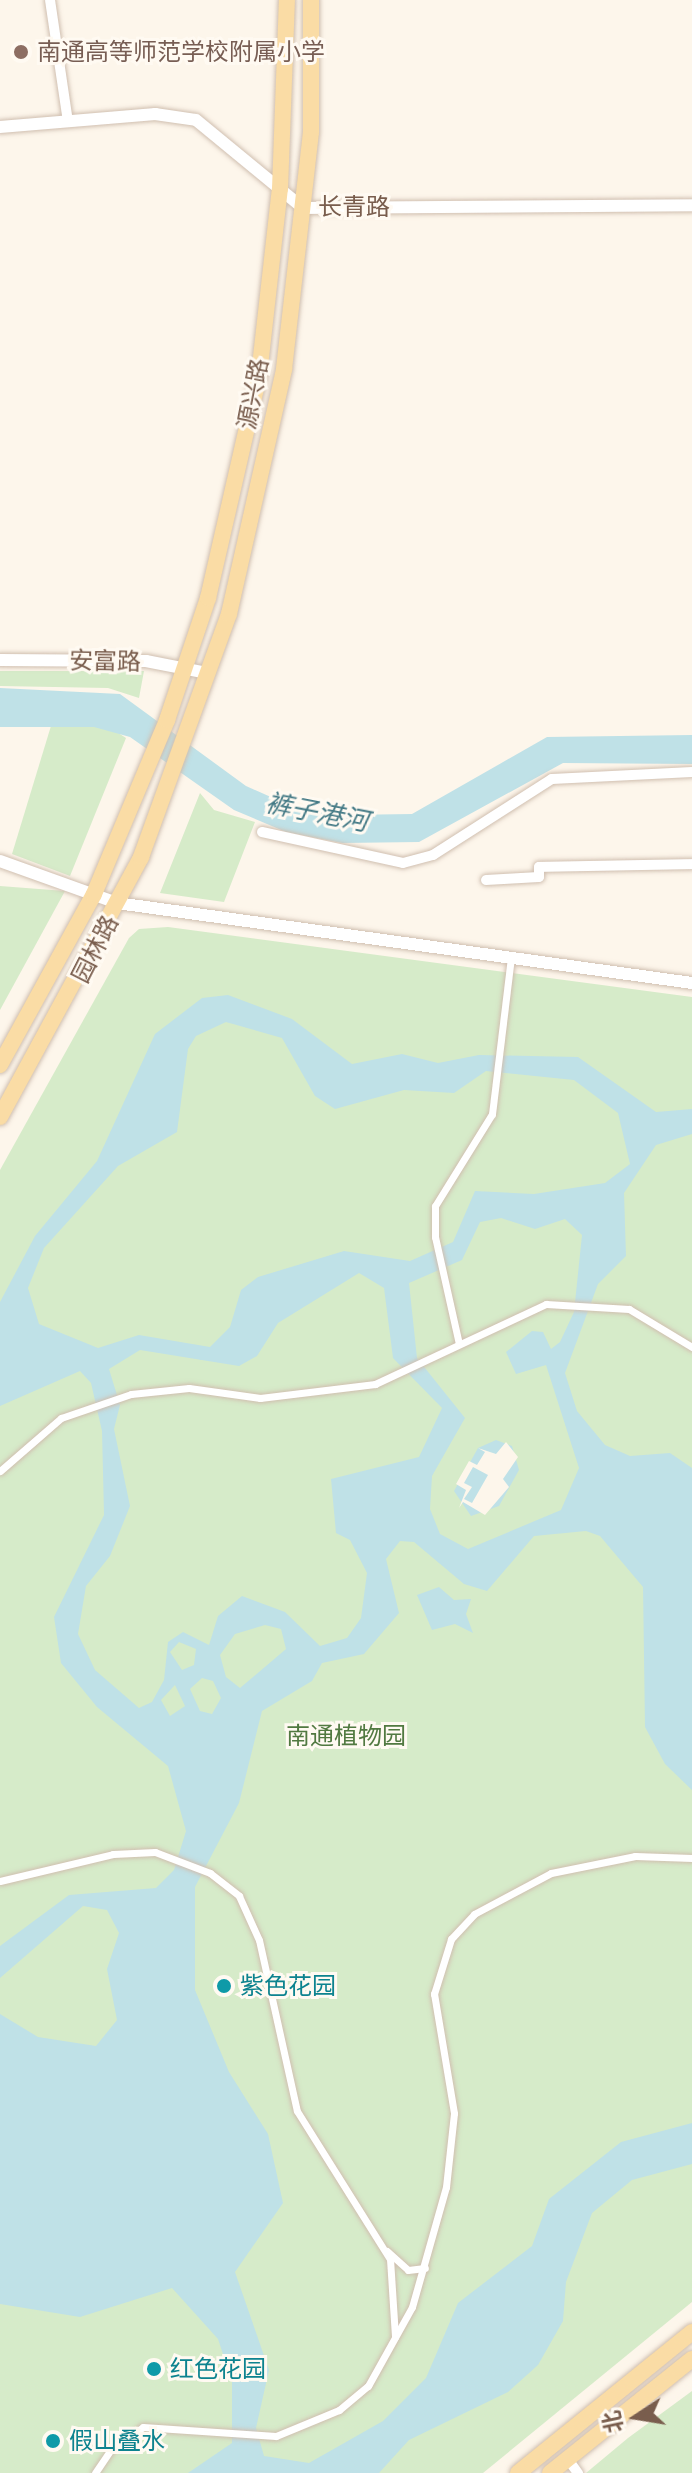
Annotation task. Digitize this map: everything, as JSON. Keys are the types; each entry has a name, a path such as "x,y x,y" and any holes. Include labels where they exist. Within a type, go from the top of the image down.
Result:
{"main road":[{"name":"源兴路","path":"145,774 186,665 259,375 280,189 287,0"},
{"name":"源兴路","path":"174,773 229,614 284,369 303,208 311,0"},
{"name":"园林路","path":"0,1117 117,903 174,773"},
{"name":"园林路","path":"0,1065 94,894 145,774"},
{"path":"518,2473 692,2332"},
{"path":"550,2473 692,2359"}],"street":[{"path":"50,0 68,122"},
{"name":"长青路","path":"0,127 155,114 196,120 303,208 692,205"},
{"name":"安富路","path":"0,660 186,665 208,673"},
{"path":"262,832 403,863 433,855 552,779 692,772"},
{"path":"0,861 117,903 512,953 692,983"},
{"path":"486,880 539,877 539,867 692,864"},
{"path":"459,1344 435,1237 441,1189 483,1137 496,1080 512,953"},
{"path":"0,1471 36,1436 85,1408 131,1394 189,1388 306,1395 401,1376 432,1362 520,1311 568,1303 600,1304 639,1313 692,1347"},
{"path":"0,1881 113,1854 170,1855 226,1882 252,1918 297,2111 386,2249 408,2270 425,2268"},
{"path":"95,2473 112,2448 143,2427 264,2438 345,2406 368,2386 394,2340 425,2268 453,2127 434,1994 451,1939 474,1914 551,1873 635,1856 692,1858"},
{"path":"386,2249 394,2340"},
{"path":"567,2458 578,2473"}],"green space":[{"path":"0,671 144,671 139,698 108,688 0,686"},
{"path":"54,716 97,719 126,738 70,876 12,854"},
{"path":"200,793 214,810 255,822 224,902 160,893"},
{"path":"0,886 65,891 0,1010"},
{"name":"南通植物园","path":"168,927 692,997 692,2302 483,2473 0,2473 0,1170 129,938 139,929"},
{"path":"692,2391 692,2473 586,2473 628,2438"}],"water":[{"name":"裤子港河","path":"0,688 120,694 246,786 291,806 345,815 412,814 547,737 692,735 692,764 563,763 419,842 342,843 286,832 234,810 130,737 94,727 0,727"},
{"path":"228,995 292,1019 352,1064 402,1054 438,1063 479,1055 578,1057 656,1112 692,1109 692,1134 656,1145 624,1193 626,1256 598,1284 565,1373 577,1411 605,1445 630,1456 670,1453 692,1468 692,1790 665,1764 645,1727 643,1587 600,1536 586,1531 534,1536 487,1591 464,1584 414,1542 400,1541 386,1559 399,1613 364,1654 322,1663 312,1681 262,1711 239,1803 195,1887 195,1990 229,2072 268,2134 283,2203 235,2272 269,2370 256,2428 264,2456 309,2463 383,2421 426,2378 458,2303 532,2246 549,2199 621,2142 692,2123 692,2164 632,2180 592,2213 566,2282 563,2321 538,2365 508,2392 409,2440 379,2473 188,2473 232,2443 232,2381 218,2339 172,2288 80,2317 0,2304 0,2014 38,2037 96,2046 117,2020 107,1969 119,1933 107,1910 83,1906 0,1978 0,1946 69,1895 156,1888 174,1870 186,1831 168,1766 97,1707 61,1663 54,1617 104,1515 102,1431 91,1383 80,1371 0,1406 0,1302 35,1236 97,1161 155,1034 202,998","holes":["226,1022 282,1038 315,1096 335,1109 404,1090 454,1093 486,1071 574,1080 618,1113 630,1164 605,1183 534,1194 475,1191 453,1242 410,1261 344,1251 258,1277 241,1290 230,1327 210,1347 139,1335 98,1348 39,1324 28,1288 44,1248 118,1166 177,1132 188,1049 196,1036","501,1218 535,1229 565,1219 582,1235 574,1312 560,1342 551,1349 543,1332 532,1331 506,1352 516,1374 546,1365 579,1468 561,1510 468,1549 440,1534 430,1509 432,1476 465,1418 417,1358 409,1283 462,1260 480,1222","359,1273 384,1288 393,1358 442,1408 419,1457 331,1479 336,1533 350,1540 367,1573 361,1618 347,1638 320,1646 285,1612 242,1596 218,1616 209,1645 183,1632 168,1642 164,1680 152,1702 139,1708 95,1670 78,1634 86,1586 110,1556 130,1506 114,1429 120,1405 109,1369 140,1350 239,1366 257,1356 278,1323","265,1625 281,1629 286,1649 240,1688 226,1677 220,1655 235,1634","179,1642 196,1649 194,1665 182,1670 170,1652","202,1678 213,1681 221,1698 212,1714 200,1711 190,1689","175,1685 185,1706 170,1716 161,1700"]},
{"path":"496,1440 512,1446 519,1470 499,1506 471,1516 454,1491 478,1448"},
{"path":"439,1587 454,1600 471,1599 466,1614 473,1633 455,1624 432,1630 417,1595"}],"pier":[{"path":"506,1442 518,1457 503,1479 509,1487 485,1515 463,1502 459,1508 466,1490 456,1484 469,1461 477,1465 485,1452 478,1448 496,1454","holes":["473,1467 488,1475 472,1503 464,1499 472,1487 464,1483"]}],"place":[{"name":"南通高等师范学校附属小学","path":"21,52"},
{"name":"紫色花园","path":"224,1986"},
{"name":"红色花园","path":"154,2369"},
{"name":"假山叠水","path":"53,2441"}]}
